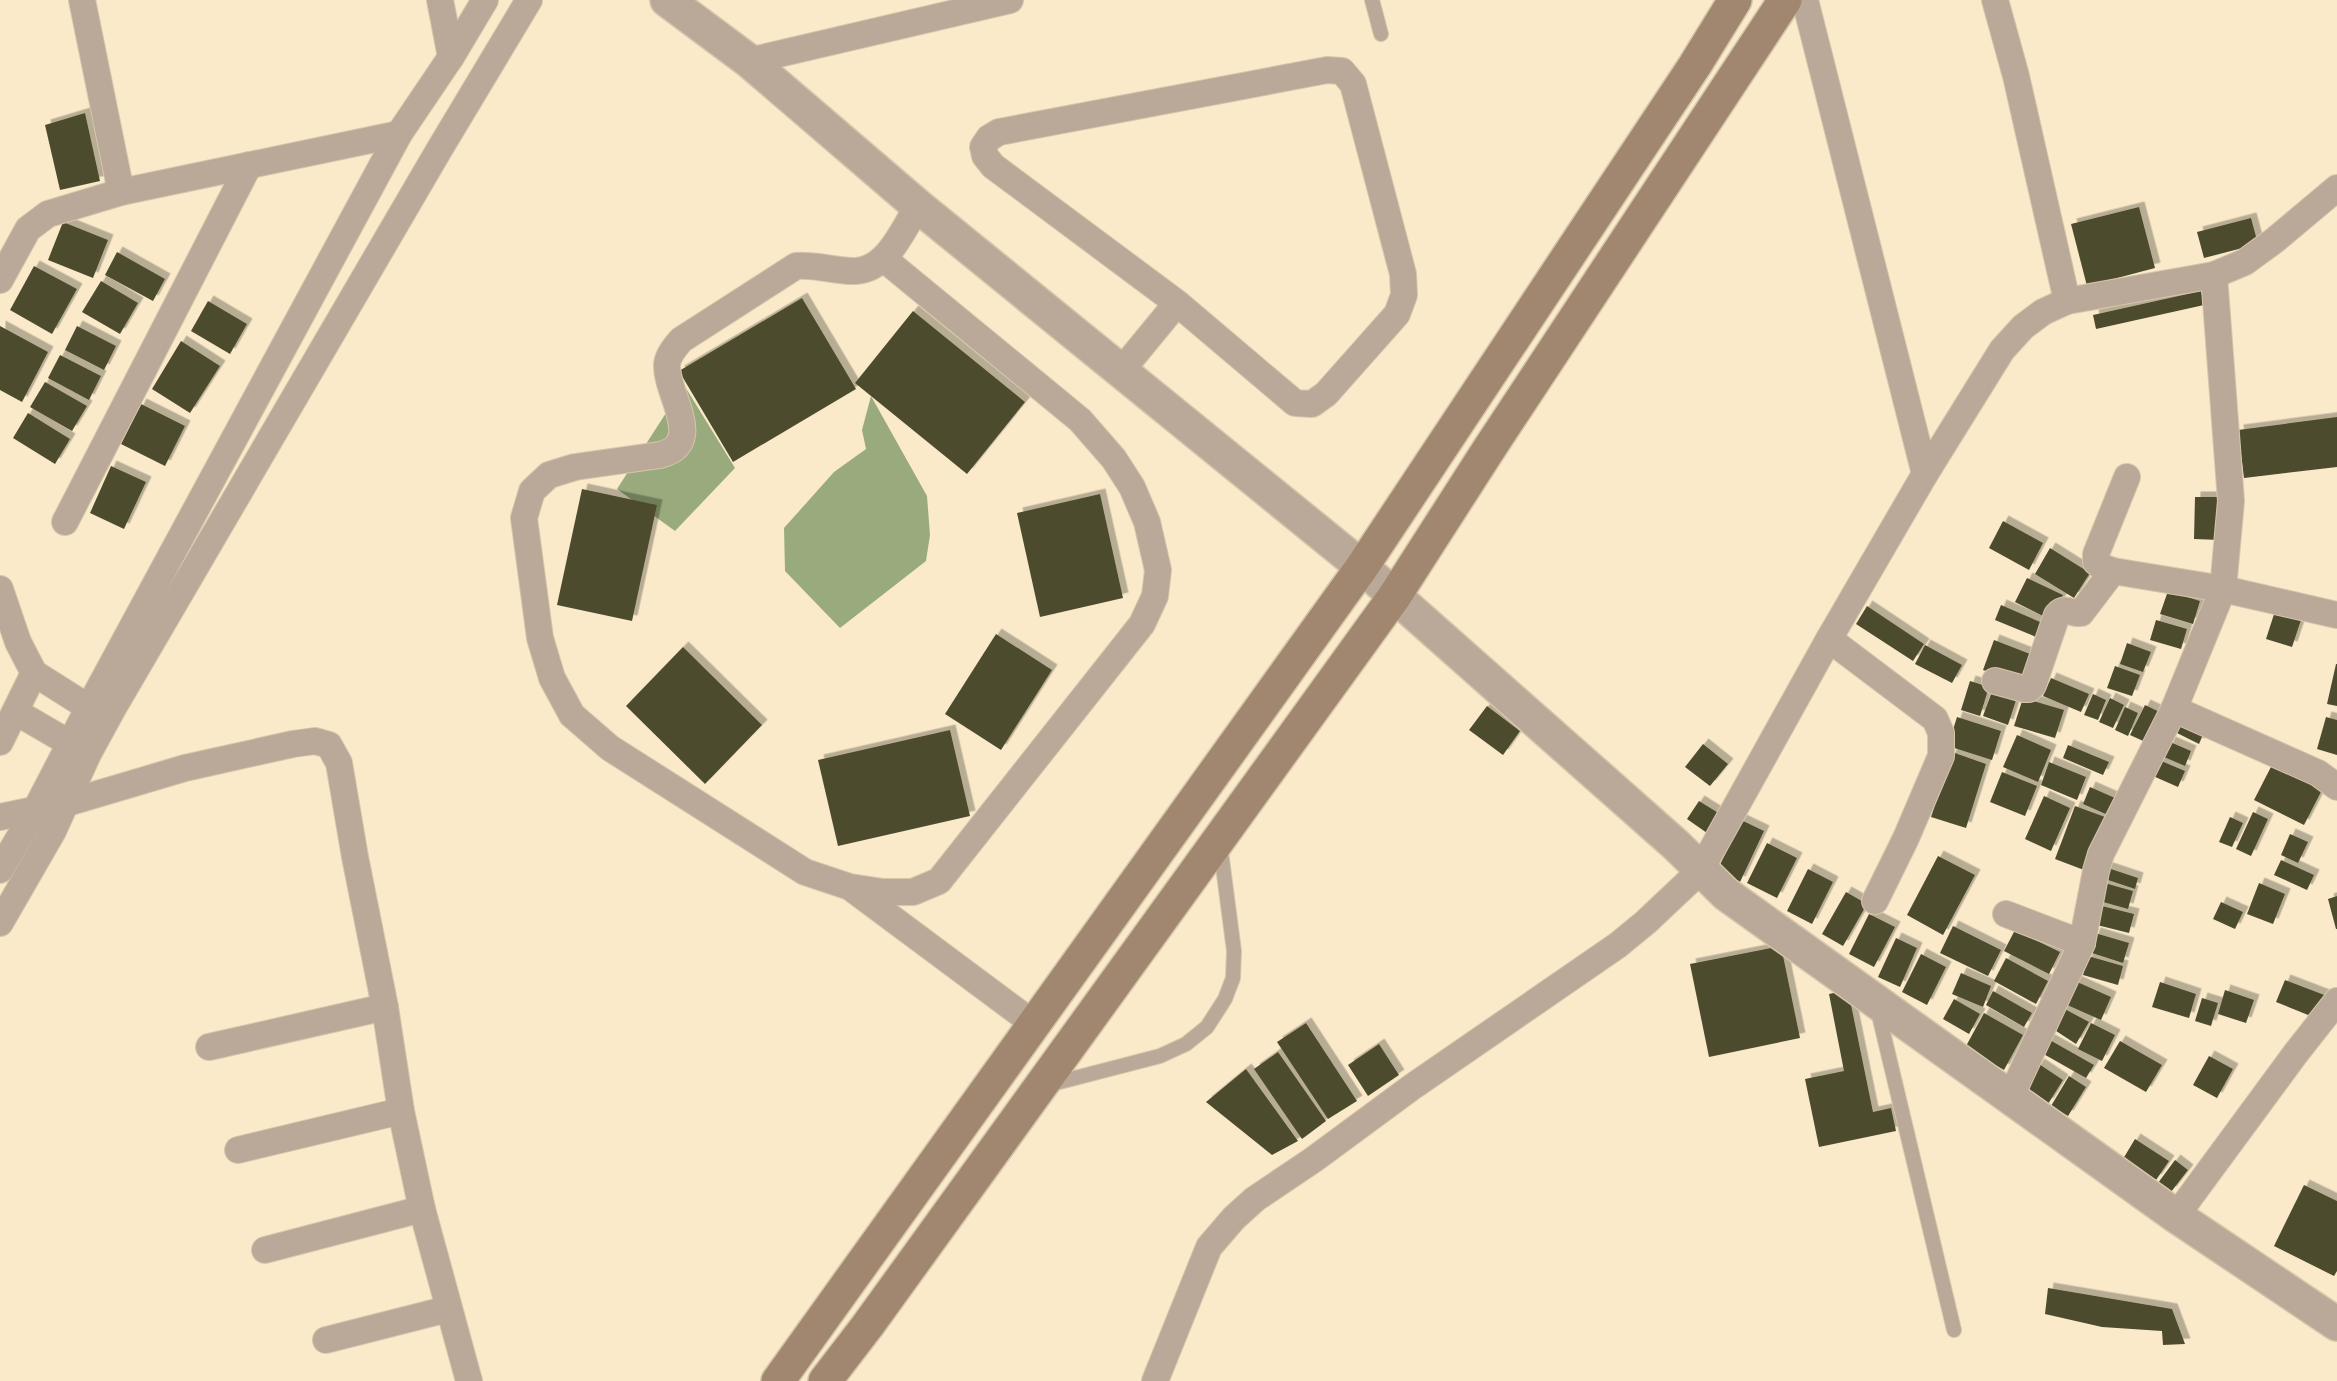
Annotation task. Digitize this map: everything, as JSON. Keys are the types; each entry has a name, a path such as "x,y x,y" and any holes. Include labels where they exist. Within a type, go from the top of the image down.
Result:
{"main road":[{"path":"778,1381 1362,567 1735,0"},
{"path":"825,1381 1394,597 1785,0"}],"street":[{"path":"82,0 121,192"},
{"path":"440,0 452,57"},
{"path":"0,870 36,809 79,749 399,134 452,57 485,0"},
{"path":"98,713 529,0"},
{"path":"667,0 749,61 918,206 1362,567 1676,845 1726,894 2176,1216 2337,1324"},
{"path":"749,61 913,11 1010,0"},
{"path":"1805,0 1925,474"},
{"path":"1995,0 2016,76 2067,301"},
{"path":"1327,70 1342,71 1353,84 1402,274 1404,295 1397,314 1326,394 1312,404 1295,403 1177,303 993,166 985,156 983,147 989,138 999,132 1327,70"},
{"path":"0,280 28,229 48,214 121,192 399,134"},
{"path":"65,522 249,165"},
{"path":"1155,1381 1209,1247 1254,1199 1618,945 1700,871 1829,639 1925,474 2002,350 2023,327 2036,317 2067,301 2214,275 2252,257 2337,188"},
{"path":"884,259 1080,420 1114,459 1132,487 1147,522 1158,570 1155,596 1142,624 939,881 913,892 883,892 850,887 805,872 610,748 572,715 552,678 540,638 524,518 532,491 549,475 575,467 660,455 677,448 684,426 668,375 667,362 681,340 796,266 810,265 856,271 871,267 884,259 918,206"},
{"path":"2010,1098 2082,943 2101,854 2174,709 2223,589 2231,501 2214,275"},
{"path":"1121,371 1177,303"},
{"path":"2127,477 2096,554 2096,562 2102,567 2113,571 2223,589 2337,615"},
{"path":"1995,681 2024,689 2033,686 2057,615 2066,610 2076,615 2081,614 2113,571"},
{"path":"0,589 18,642 34,673 98,713"},
{"path":"1829,639 1935,719 1941,733 1941,756 1906,838 1875,901"},
{"path":"0,742 34,673"},
{"path":"2174,709 2318,773 2337,787"},
{"path":"16,712 79,749"},
{"path":"0,817 67,803 185,768 293,744 315,741 329,745 339,763 385,1007 401,1111 422,1209 469,1381"},
{"path":"0,923 67,803 79,749"},
{"path":"850,887 1034,1024"},
{"path":"2006,914 2082,943"},
{"path":"2176,1216 2337,1001"},
{"path":"209,1047 385,1007"},
{"path":"238,1150 401,1111"},
{"path":"265,1250 422,1209"},
{"path":"326,1340 448,1310"}],"lane":[{"path":"1372,0 1380,34"},
{"path":"1040,1087 1160,1056 1186,1044 1207,1027 1225,999 1233,978 1233,951 1220,838"},
{"path":"1876,1002 1954,1330"}],"shaded area":[{"path":"684,385 735,468 675,531 617,489"},
{"path":"871,396 927,496 930,535 926,561 840,628 785,571 784,528 834,472 866,449 862,430"}],"building":[{"path":"85,113 100,181 60,190 45,125"},
{"path":"2139,207 2155,268 2087,286 2071,224"},
{"path":"2251,218 2258,244 2204,258 2197,232"},
{"path":"63,222 108,240 93,278 48,260"},
{"path":"117,252 165,279 153,301 105,275"},
{"path":"34,266 77,289 52,334 10,310"},
{"path":"101,281 138,303 120,334 82,312"},
{"path":"2201,291 2204,305 2096,329 2093,315"},
{"path":"802,298 856,389 733,462 679,371"},
{"path":"208,301 247,324 230,354 191,331"},
{"path":"913,311 1025,402 967,474 855,383"},
{"path":"0,326 48,352 22,402 0,390"},
{"path":"77,326 116,346 104,370 65,350"},
{"path":"181,341 220,366 190,413 152,389"},
{"path":"60,355 101,376 89,400 48,378"},
{"path":"45,382 87,406 72,431 30,407"},
{"path":"141,404 185,426 165,466 121,444"},
{"path":"28,413 70,439 55,464 13,438"},
{"path":"2337,417 2337,467 2244,478 2238,430"},
{"path":"111,466 146,482 124,529 90,513"},
{"path":"582,489 657,505 632,621 557,605"},
{"path":"1100,494 1123,598 1040,617 1017,513"},
{"path":"2195,497 2221,497 2220,540 2194,539"},
{"path":"2003,521 2043,543 2029,570 1989,548"},
{"path":"2050,548 2090,573 2074,598 2035,574"},
{"path":"2027,578 2063,595 2051,620 2015,602"},
{"path":"2168,591 2200,601 2193,624 2160,614"},
{"path":"2001,605 2047,625 2041,639 1995,620"},
{"path":"1867,606 1924,644 1913,661 1856,624"},
{"path":"2276,608 2302,617 2292,647 2266,639"},
{"path":"2156,620 2187,629 2181,649 2150,640"},
{"path":"996,634 1052,670 1001,750 945,714"},
{"path":"1994,640 2035,656 2023,685 1983,670"},
{"path":"2127,643 2151,652 2143,672 2120,664"},
{"path":"1925,645 1962,665 1952,683 1915,664"},
{"path":"683,647 762,725 705,784 626,706"},
{"path":"2337,664 2337,706 2327,704"},
{"path":"2115,666 2140,675 2132,696 2107,688"},
{"path":"2051,678 2089,694 2081,712 2043,696"},
{"path":"1970,681 1989,687 1980,716 1961,710"},
{"path":"1994,686 2018,694 2008,725 1983,716"},
{"path":"2093,694 2106,700 2098,720 2084,715"},
{"path":"2023,698 2064,710 2055,738 2014,726"},
{"path":"2110,698 2124,705 2113,728 2099,722"},
{"path":"2145,705 2166,715 2152,745 2130,735"},
{"path":"1487,706 1520,731 1503,755 1469,730"},
{"path":"2125,707 2138,713 2128,736 2115,730"},
{"path":"1957,717 2001,731 1992,760 1948,746"},
{"path":"2326,717 2337,720 2337,755 2317,749"},
{"path":"2184,719 2205,730 2199,744 2177,733"},
{"path":"950,730 970,816 838,846 818,760"},
{"path":"2017,735 2051,750 2038,782 2003,767"},
{"path":"2170,742 2191,751 2185,766 2164,757"},
{"path":"1703,744 1728,764 1710,786 1685,767"},
{"path":"2068,745 2109,762 2103,775 2063,758"},
{"path":"1952,752 1986,764 1966,828 1931,817"},
{"path":"2159,760 2185,771 2178,787 2153,776"},
{"path":"2049,762 2086,777 2077,800 2041,785"},
{"path":"2273,763 2323,788 2304,825 2254,800"},
{"path":"2002,772 2037,786 2025,816 1990,802"},
{"path":"2090,787 2115,798 2108,815 2083,804"},
{"path":"2044,796 2070,808 2051,851 2025,839"},
{"path":"1699,801 1720,814 1707,833 1687,819"},
{"path":"2075,806 2105,817 2084,870 2055,859"},
{"path":"2253,812 2268,819 2251,856 2236,849"},
{"path":"2230,817 2243,823 2232,847 2219,842"},
{"path":"1741,820 1764,831 1740,882 1717,871"},
{"path":"2290,834 2308,842 2298,863 2281,855"},
{"path":"1767,843 1797,858 1777,898 1747,883"},
{"path":"1938,856 1975,875 1943,935 1907,915"},
{"path":"2281,860 2314,875 2307,890 2274,875"},
{"path":"2105,867 2138,878 2135,889 2102,878"},
{"path":"1808,869 1833,882 1812,924 1787,911"},
{"path":"2101,882 2133,891 2128,909 2096,900"},
{"path":"2259,883 2285,894 2273,924 2247,914"},
{"path":"1846,892 1867,904 1843,946 1822,934"},
{"path":"2337,896 2337,929 2336,929 2328,899"},
{"path":"2221,902 2243,912 2235,929 2213,919"},
{"path":"2094,904 2134,914 2129,933 2089,923"},
{"path":"1869,914 1895,927 1874,967 1849,954"},
{"path":"1953,926 2001,950 1988,976 1940,953"},
{"path":"2015,930 2060,952 2049,974 2004,951"},
{"path":"2095,933 2129,943 2123,963 2089,952"},
{"path":"1896,938 1917,948 1900,987 1878,977"},
{"path":"1781,946 1800,1038 1709,1057 1690,964"},
{"path":"1921,954 1946,967 1927,1005 1902,992"},
{"path":"2088,956 2123,966 2118,985 2083,975"},
{"path":"2006,958 2048,981 2036,1004 1994,981"},
{"path":"1961,973 1991,986 1983,1007 1952,994"},
{"path":"2285,980 2327,996 2318,1019 2276,1002"},
{"path":"2075,981 2111,997 2101,1020 2065,1004"},
{"path":"2160,982 2196,994 2189,1018 2152,1007"},
{"path":"1848,990 1873,1112 1891,1108 1896,1131 1819,1147 1805,1079 1844,1071 1829,994"},
{"path":"2225,990 2254,1000 2246,1023 2218,1014"},
{"path":"1993,991 2032,1013 2024,1027 1986,1005"},
{"path":"2202,998 2218,1003 2211,1026 2195,1021"},
{"path":"1954,999 1980,1014 1969,1034 1943,1019"},
{"path":"2061,1007 2089,1022 2076,1044 2050,1027"},
{"path":"1984,1013 2023,1035 2004,1070 1965,1048"},
{"path":"1306,1023 1357,1101 1328,1119 1277,1042"},
{"path":"2091,1023 2115,1035 2102,1061 2078,1049"},
{"path":"2048,1039 2094,1065 2086,1078 2040,1052"},
{"path":"2120,1041 2162,1065 2146,1092 2104,1068"},
{"path":"1379,1044 1399,1075 1368,1096 1348,1065"},
{"path":"1278,1052 1326,1121 1302,1139 1254,1069"},
{"path":"2209,1056 2233,1069 2217,1098 2193,1085"},
{"path":"2039,1064 2063,1080 2048,1104 2023,1088"},
{"path":"1246,1069 1298,1141 1272,1155 1206,1102"},
{"path":"2069,1076 2086,1087 2068,1116 2051,1106"},
{"path":"2135,1139 2169,1161 2156,1180 2123,1159"},
{"path":"2175,1160 2188,1170 2171,1192 2158,1183"},
{"path":"2304,1185 2337,1201 2337,1271 2334,1276 2274,1246"},
{"path":"2048,1288 2172,1309 2185,1344 2163,1345 2162,1331 2102,1327 2045,1314"}]}
